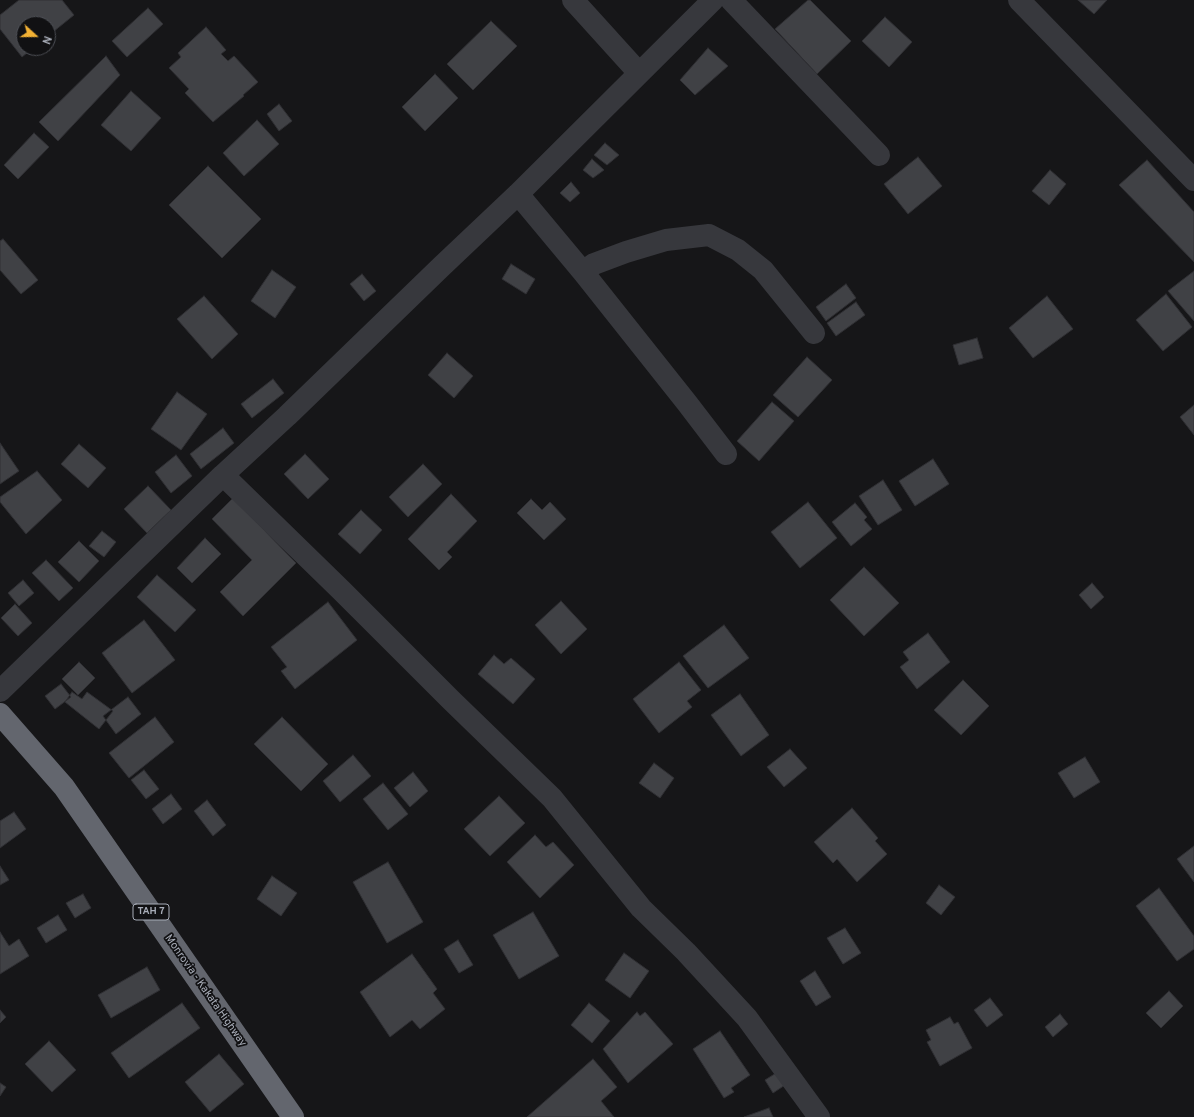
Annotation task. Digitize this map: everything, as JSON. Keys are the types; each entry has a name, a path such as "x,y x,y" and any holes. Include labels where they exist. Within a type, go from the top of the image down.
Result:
{"highway":[{"name":"Monrovia - Kakata Highway","path":"0,714 64,787 293,1117"}],"street":[{"path":"573,0 639,73"},
{"path":"0,691 223,475 287,416 518,194 713,0"},
{"path":"731,0 879,155"},
{"path":"1019,0 1194,180"},
{"path":"518,194 583,272 726,454"},
{"path":"583,272 594,264 632,250 666,240 709,235 738,250 763,270 814,333"},
{"path":"223,475 552,798 641,908 686,952 747,1018 819,1117"}],"building":[{"path":"19,0 62,0 74,15 56,30 56,16 16,16 16,49 0,29 0,15"},
{"path":"808,0 810,0 851,41 817,74 775,29"},
{"path":"1078,0 1107,0 1094,14"},
{"path":"148,8 163,24 127,57 112,41"},
{"path":"885,17 912,42 889,67 862,41"},
{"path":"491,21 517,46 473,90 447,64"},
{"path":"206,27 226,50 221,54 228,61 234,56 258,82 213,122 185,93 189,89 169,68 181,57 178,53"},
{"path":"708,48 728,66 695,95 680,80"},
{"path":"106,56 120,75 58,141 39,122"},
{"path":"435,74 458,98 425,131 402,107"},
{"path":"131,91 161,118 131,151 101,125"},
{"path":"279,104 292,121 279,131 267,114"},
{"path":"257,120 279,144 244,176 223,153"},
{"path":"34,133 49,147 18,179 4,165"},
{"path":"605,143 619,155 607,165 594,155"},
{"path":"918,157 942,186 908,214 884,184"},
{"path":"592,159 604,170 593,178 583,170"},
{"path":"1147,160 1194,212 1194,262 1119,185"},
{"path":"208,166 261,219 222,258 169,205"},
{"path":"1050,170 1066,184 1049,205 1032,191"},
{"path":"571,182 580,193 570,202 560,193"},
{"path":"3,239 38,280 21,294 0,270 0,241"},
{"path":"511,264 535,279 526,294 502,279"},
{"path":"272,270 296,287 275,318 251,301"},
{"path":"1194,271 1194,321 1168,291"},
{"path":"362,274 376,291 364,301 350,284"},
{"path":"846,284 856,298 826,321 816,307"},
{"path":"1166,294 1192,327 1163,351 1136,320"},
{"path":"204,296 238,334 212,359 177,319"},
{"path":"1047,296 1073,329 1033,358 1009,328"},
{"path":"856,302 865,315 836,336 827,323"},
{"path":"977,338 983,358 959,365 953,345"},
{"path":"447,353 473,376 454,398 428,375"},
{"path":"807,357 832,380 798,417 773,395"},
{"path":"273,379 284,393 252,418 241,404"},
{"path":"177,392 207,414 181,450 151,429"},
{"path":"772,402 794,421 759,461 737,441"},
{"path":"1194,405 1194,435 1180,417"},
{"path":"223,428 234,443 201,469 190,454"},
{"path":"0,443 19,471 0,484"},
{"path":"79,444 106,468 88,488 61,464"},
{"path":"305,454 329,479 308,499 284,474"},
{"path":"176,455 192,476 171,493 155,472"},
{"path":"933,459 949,484 915,506 899,481"},
{"path":"423,464 442,484 408,517 389,497"},
{"path":"37,471 62,500 26,534 0,502 0,497"},
{"path":"883,480 902,510 878,525 859,496"},
{"path":"148,486 171,510 147,533 124,509"},
{"path":"451,494 477,521 447,552 452,557 439,570 408,539"},
{"path":"233,498 296,563 243,616 220,592 252,560 212,519"},
{"path":"531,499 542,510 550,502 566,519 544,540 517,513"},
{"path":"808,502 837,538 800,568 771,532"},
{"path":"855,503 867,517 864,520 872,529 851,546 832,522"},
{"path":"361,510 382,530 360,554 338,534"},
{"path":"102,531 116,542 104,557 89,546"},
{"path":"205,538 221,554 192,583 177,568"},
{"path":"79,541 99,561 79,582 58,562"},
{"path":"46,560 73,588 59,601 32,573"},
{"path":"864,567 899,603 864,636 830,600"},
{"path":"157,575 196,610 175,632 137,597"},
{"path":"23,580 34,593 19,606 8,593"},
{"path":"1092,583 1104,597 1091,609 1079,595"},
{"path":"561,601 587,629 561,654 535,625"},
{"path":"328,602 357,640 295,689 281,671 287,667 271,647"},
{"path":"15,604 32,623 18,636 1,618"},
{"path":"144,620 175,660 132,693 102,653"},
{"path":"724,625 749,658 708,688 683,656"},
{"path":"928,633 950,662 917,689 900,667 909,660 903,652"},
{"path":"494,655 504,664 511,658 535,679 513,704 478,674"},
{"path":"79,662 95,678 78,695 62,679"},
{"path":"679,662 701,690 687,701 692,707 659,733 633,699"},
{"path":"963,680 989,706 961,735 934,710"},
{"path":"61,684 71,697 55,709 45,696"},
{"path":"72,692 82,699 87,692 113,711 99,729 65,702"},
{"path":"740,694 769,735 741,756 711,715"},
{"path":"128,697 141,714 116,734 103,716"},
{"path":"155,717 174,742 129,778 109,753"},
{"path":"282,717 328,764 301,791 254,744"},
{"path":"790,749 807,768 784,787 767,767"},
{"path":"353,755 371,776 340,802 323,781"},
{"path":"1085,757 1100,782 1074,798 1058,773"},
{"path":"654,763 674,778 660,798 639,783"},
{"path":"144,770 159,789 146,799 131,780"},
{"path":"413,772 428,791 410,807 394,788"},
{"path":"383,783 408,814 388,830 363,799"},
{"path":"171,794 182,809 163,824 152,809"},
{"path":"499,796 525,823 490,856 464,829"},
{"path":"207,800 226,825 213,836 194,811"},
{"path":"852,808 878,838 875,841 887,854 857,882 837,859 833,863 814,842"},
{"path":"14,812 26,829 0,848 0,821"},
{"path":"535,835 546,847 553,842 574,865 540,898 507,862"},
{"path":"1194,846 1194,882 1177,859"},
{"path":"388,862 423,922 387,943 353,882"},
{"path":"0,866 9,880 0,885"},
{"path":"272,876 297,893 281,916 257,899"},
{"path":"939,885 955,897 941,915 926,903"},
{"path":"1159,888 1194,936 1194,949 1177,961 1136,906"},
{"path":"83,894 91,908 75,918 66,903"},
{"path":"533,912 559,956 519,979 493,935"},
{"path":"58,915 67,930 46,943 37,928"},
{"path":"845,928 861,953 843,964 827,938"},
{"path":"0,932 9,946 19,939 29,956 0,974"},
{"path":"458,940 473,965 459,973 444,949"},
{"path":"624,953 649,971 630,998 605,980"},
{"path":"412,954 437,989 433,993 445,1009 420,1029 412,1020 390,1037 360,992"},
{"path":"147,967 160,990 111,1018 98,995"},
{"path":"815,971 831,997 816,1006 800,981"},
{"path":"1169,991 1183,1006 1161,1028 1146,1013"},
{"path":"990,998 1003,1015 987,1027 974,1010"},
{"path":"182,1003 200,1028 129,1078 111,1053"},
{"path":"589,1003 610,1021 592,1043 571,1025"},
{"path":"0,1010 6,1017 0,1023"},
{"path":"637,1012 640,1016 645,1012 673,1044 628,1083 603,1049"},
{"path":"1060,1014 1068,1024 1053,1037 1045,1027"},
{"path":"950,1017 954,1024 958,1022 972,1048 940,1066 927,1042 931,1040 926,1030"},
{"path":"720,1031 750,1075 731,1088 734,1092 724,1098 693,1049"},
{"path":"49,1041 76,1070 52,1092 25,1064"},
{"path":"219,1054 244,1084 210,1112 185,1082"},
{"path":"593,1059 617,1087 601,1101 614,1117 527,1117"},
{"path":"781,1070 788,1083 773,1093 765,1080"},
{"path":"0,1083 6,1087 0,1096"},
{"path":"769,1108 773,1117 744,1117"}]}
